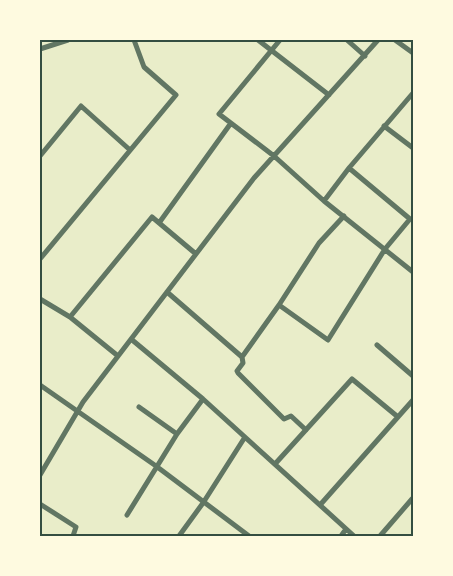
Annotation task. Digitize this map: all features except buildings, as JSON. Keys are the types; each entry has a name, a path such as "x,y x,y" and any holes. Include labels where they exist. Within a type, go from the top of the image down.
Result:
{"street":[{"path":"40,49 68,40"},
{"path":"40,259 176,95 144,67 134,40"},
{"path":"258,40 329,95"},
{"path":"280,40 219,114 274,156 324,201 413,272"},
{"path":"347,40 365,56"},
{"path":"46,479 40,475 78,412 118,356 254,178 378,40"},
{"path":"395,40 413,53"},
{"path":"324,201 349,168 413,92"},
{"path":"40,156 81,106 130,150"},
{"path":"159,223 232,123"},
{"path":"384,126 413,148"},
{"path":"278,305 328,340 385,249 411,220 349,168"},
{"path":"242,357 320,243 344,216"},
{"path":"70,317 152,217 196,254"},
{"path":"168,292 242,357 243,363 237,371 238,373 284,419 291,416 306,430"},
{"path":"40,299 70,317 118,356"},
{"path":"131,340 203,399 354,536"},
{"path":"377,344 413,376"},
{"path":"275,464 352,379 398,416"},
{"path":"40,385 156,466 249,536"},
{"path":"127,515 156,466 203,399"},
{"path":"320,505 413,400"},
{"path":"139,407 177,434"},
{"path":"179,536 203,503 245,437"},
{"path":"380,536 412,499"},
{"path":"40,504 76,527 73,536"},
{"path":"341,536 346,529"}]}
